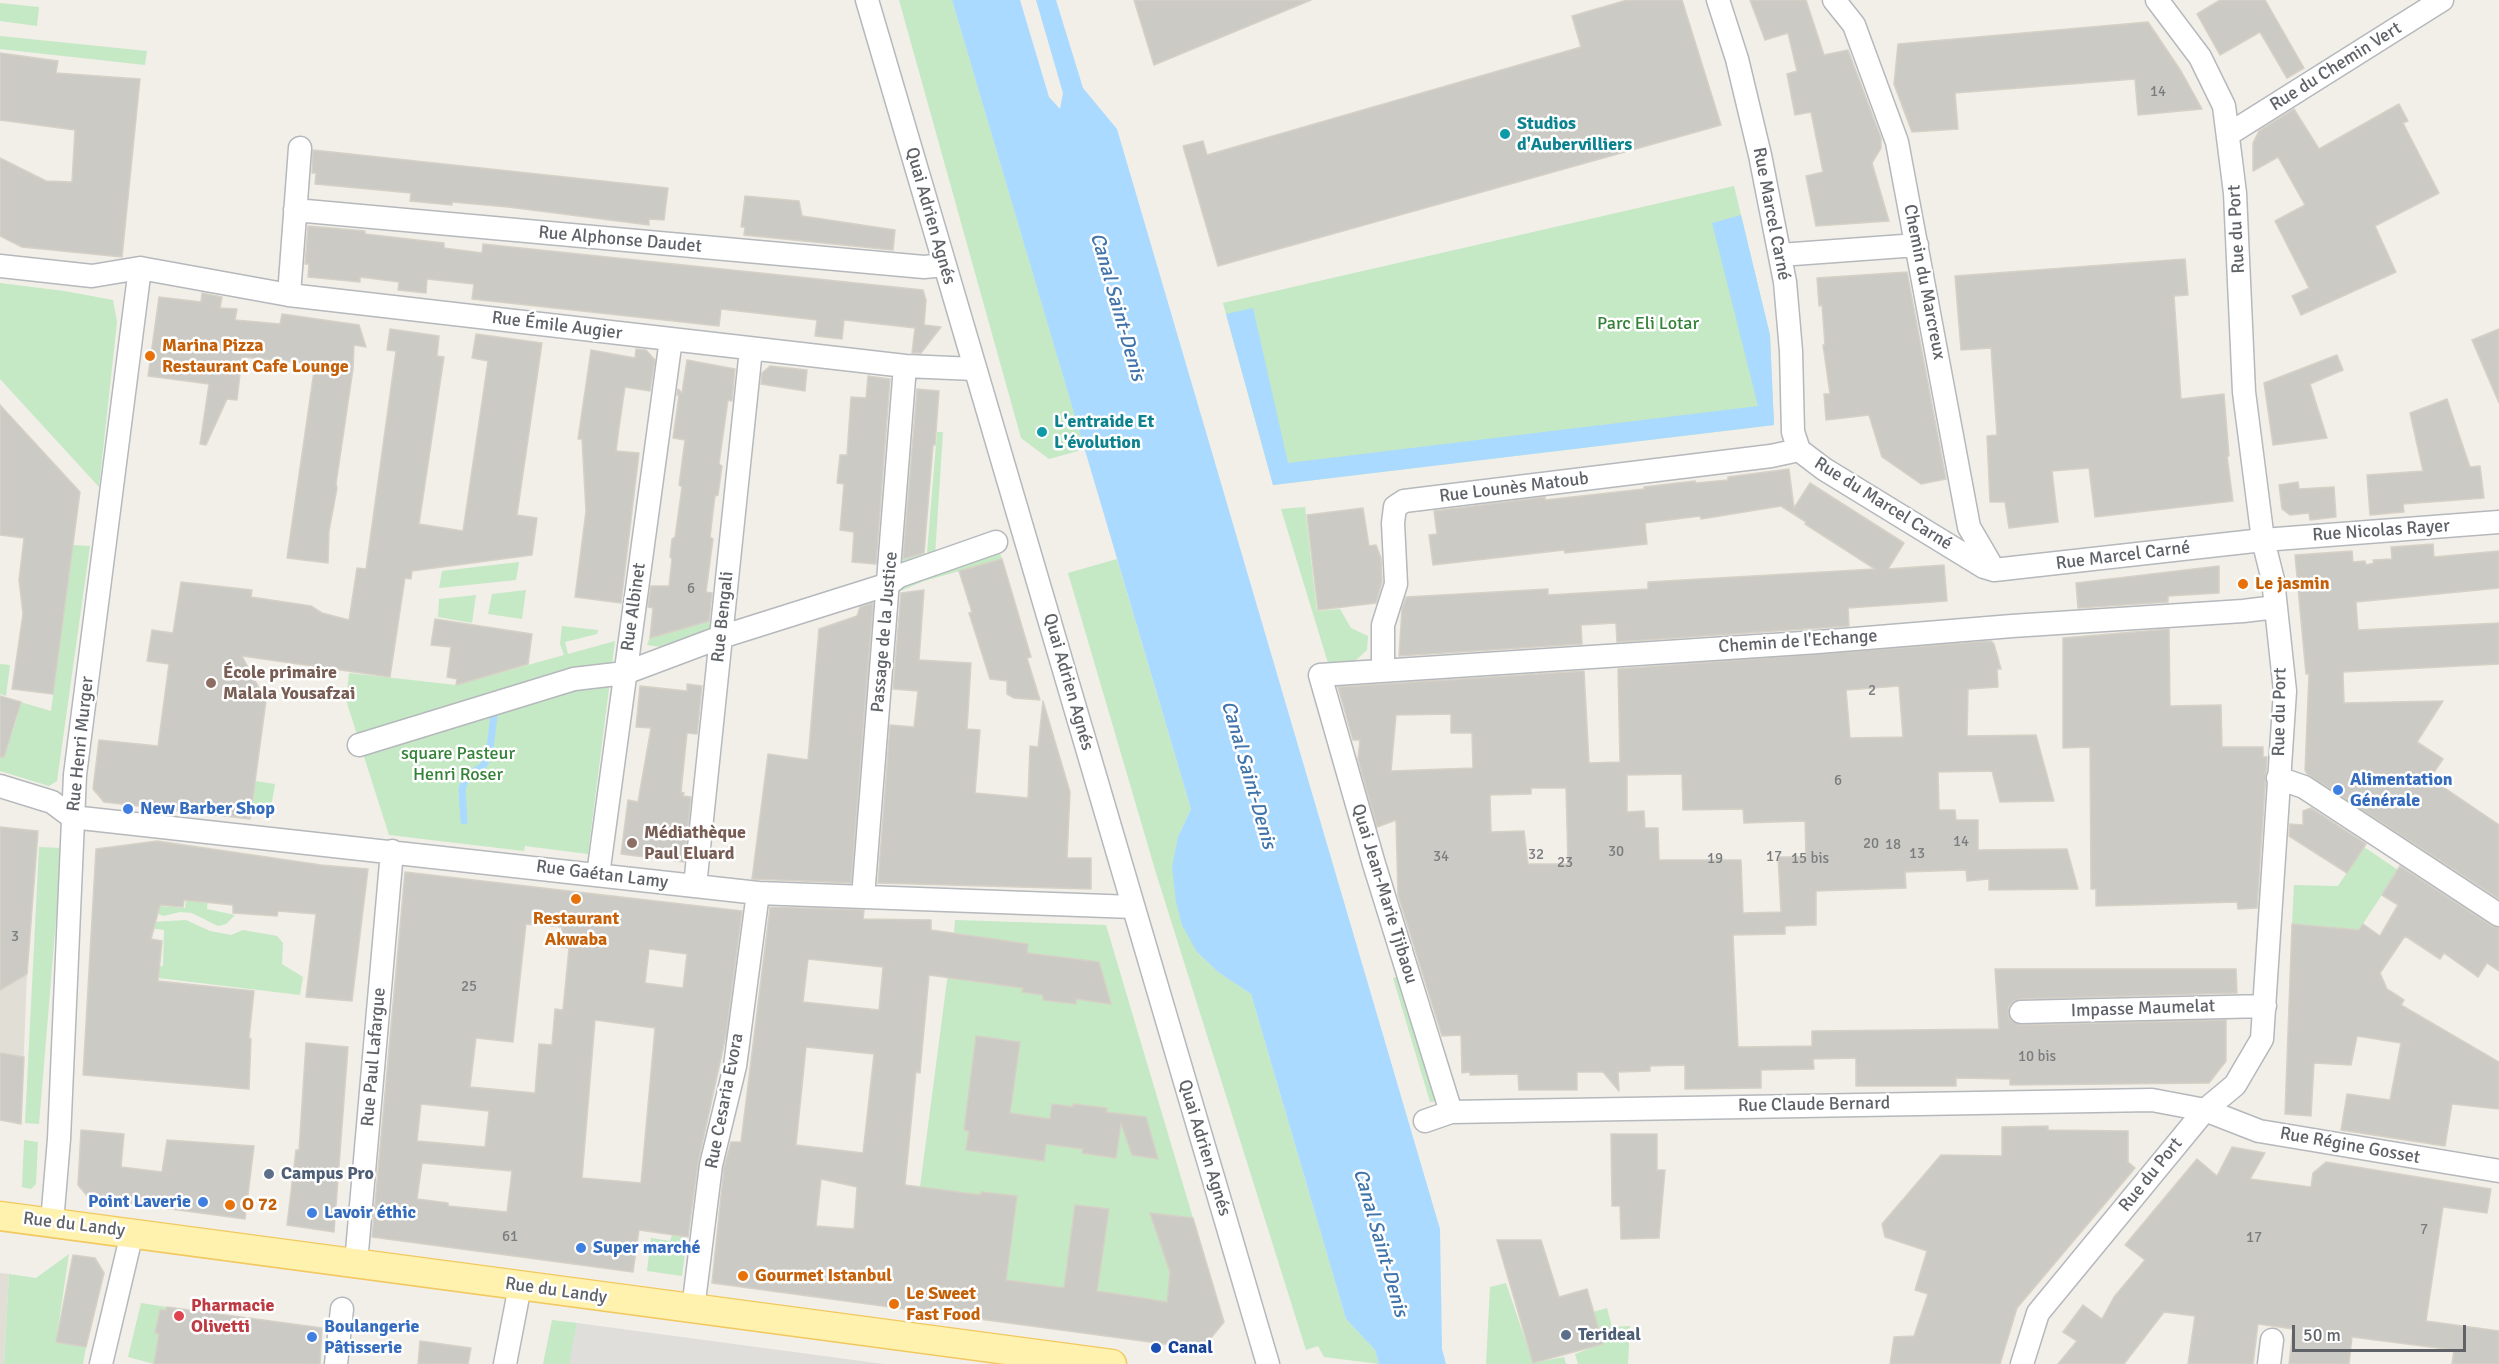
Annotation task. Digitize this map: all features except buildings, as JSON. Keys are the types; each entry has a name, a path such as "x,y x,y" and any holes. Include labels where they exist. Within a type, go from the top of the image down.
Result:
{"main road":[{"name":"Rue du Landy","path":"0,1216 1112,1364"}],"street":[{"name":"Quai Adrien Agnés","path":"867,0 1268,1364"},
{"name":"Rue Marcel Carné","path":"1718,0 1737,58 1751,115 1780,255 1791,351 1796,441"},
{"name":"Chemin du Marcreux","path":"1834,0 1854,25 1897,142 1969,527 1989,569"},
{"name":"Rue du Port","path":"2022,1364 2038,1313 2205,1110 2235,1085 2262,1039 2284,691 2273,580 2263,540 2244,392 2235,194 2229,134 2224,106 2200,57 2157,0"},
{"name":"Rue du Chemin Vert","path":"2229,134 2442,0"},
{"path":"289,295 300,148"},
{"name":"Rue Alphonse Daudet","path":"295,210 924,267 945,265"},
{"path":"1780,255 1917,245"},
{"name":"Rue Émile Augier","path":"0,266 92,276 140,268 289,295 905,366 975,369"},
{"name":"Rue Henri Murger","path":"52,1222 59,1139 75,776 140,268"},
{"name":"Rue Albinet","path":"598,875 670,339"},
{"name":"Rue Bengali","path":"695,886 751,349"},
{"name":"Passage de la Justice","path":"863,897 905,366"},
{"name":"Rue du Marcel Carné","path":"1796,441 1824,469 1989,569"},
{"name":"Rue Lounès Matoub","path":"1383,670 1383,625 1396,584 1393,523 1395,507 1404,501 1759,457 1796,441"},
{"name":"Rue Nicolas Rayer","path":"2263,540 2499,522"},
{"name":"Rue Marcel Carné","path":"1989,569 2263,540"},
{"path":"359,745 574,679 625,673 721,637 889,584 899,576 996,542"},
{"name":"Chemin de l'Echange","path":"1320,675 1818,642 2276,607"},
{"name":"Quai Jean-Marie Tjibaou","path":"1320,675 1374,864 1451,1112"},
{"path":"2278,778 2304,787 2499,915"},
{"path":"0,786 52,802 72,817"},
{"name":"Rue Gaétan Lamy","path":"72,817 758,893 1133,907"},
{"name":"Rue Paul Lafargue","path":"356,1263 392,851"},
{"name":"Rue Cesaria Evora","path":"693,1309 711,1165 735,1066 758,893"},
{"name":"Impasse Maumelat","path":"2021,1012 2265,1006"},
{"name":"Rue Claude Bernard","path":"1425,1121 1451,1112 2152,1100 2205,1110"},
{"name":"Rue Régine Gosset","path":"2205,1110 2259,1131 2499,1171"},
{"path":"102,1364 132,1233"},
{"path":"505,1364 520,1286"},
{"path":"336,1364 342,1309"},
{"path":"2269,1364 2272,1340"}],"shaded area":[{"path":"0,827 38,831 27,974 21,1124 0,1120"},
{"path":"0,1273 9,1274 4,1364 0,1364"},
{"path":"577,1323 884,1364 568,1364"}],"green space":[{"path":"899,0 952,0 1085,449 1049,459 1021,438"},
{"path":"0,3 39,7 37,26 0,21"},
{"path":"0,36 147,51 145,65 0,49"},
{"name":"Parc Eli Lotar","path":"1734,186 1770,335 1774,425 1273,485 1223,303"},
{"path":"0,283 113,300 117,322 99,487 0,379"},
{"path":"937,432 943,432 935,556 899,567 899,560 927,553"},
{"path":"1305,507 1317,611 1340,609 1351,628 1368,636 1367,650 1355,661 1328,663 1281,509"},
{"path":"73,545 90,546 57,781 49,786 0,771 0,744 12,734 18,715 13,713 17,701 51,711"},
{"path":"999,550 1002,559 924,581 898,592 898,580"},
{"path":"1117,559 1191,809 1178,837 1197,952 1218,972 1251,994 1346,1319 1375,1350 1379,1364 1324,1357 1318,1346 1306,1350 1156,873 1068,573"},
{"path":"519,562 516,580 439,588 442,571"},
{"path":"526,590 522,619 488,614 492,594"},
{"path":"476,595 472,623 438,617 439,599"},
{"path":"712,620 711,632 661,647 647,645 650,637"},
{"name":"square Pasteur Henri Roser","path":"562,626 598,630 597,634 565,642 568,654 615,641 588,854 525,846 524,851 389,835 346,700 349,673 456,685 564,655 560,644"},
{"path":"0,664 10,665 6,696 0,694"},
{"path":"255,781 275,784 270,813 251,812"},
{"path":"39,847 62,848 39,1124 25,1123"},
{"path":"2364,847 2398,870 2359,930 2292,924 2294,885 2338,886"},
{"path":"192,850 212,852 207,909 235,915 226,924 218,926 192,913 180,912 164,916 149,911 146,905 185,908"},
{"path":"186,920 210,931 231,935 243,930 277,936 283,943 282,964 303,977 300,995 150,977 150,968 163,966 164,930 117,924"},
{"path":"955,920 1106,925 1193,1218 1151,1213 1170,1272 1167,1302 1097,1291 1108,1209 1075,1205 1064,1288 1006,1280 1017,1197 982,1192 970,1274 954,1192 920,1187 948,973 969,981 1000,985 1023,983 1022,992 1043,995 1043,1000 1076,1003 1076,999 1111,1004 1099,962 1027,953 1028,944 954,933"},
{"path":"1402,975 1414,1019 1410,1020 1415,1034 1421,1033 1439,1101 1430,1102 1393,978"},
{"path":"24,1140 38,1142 36,1184 31,1189 22,1187"},
{"path":"672,1235 687,1238 682,1276 647,1271 651,1238 670,1241"},
{"path":"69,1254 56,1341 86,1347 83,1364 4,1364 9,1274 36,1278"},
{"path":"1506,1283 1533,1363 1564,1357 1566,1364 1486,1364 1490,1287"},
{"path":"141,1303 167,1307 166,1310 160,1310 155,1333 159,1334 154,1364 128,1357"},
{"path":"1607,1308 1612,1327 1630,1326 1628,1364 1578,1364 1575,1354 1602,1344 1593,1312"},
{"path":"552,1320 577,1323 569,1364 543,1364"}],"water":[{"name":"Canal Saint-Denis","path":"952,0 1020,0 1049,97 1060,109 1063,93 1036,0 1056,0 1083,88 1117,129 1440,1229 1442,1349 1446,1364 1379,1364 1375,1350 1346,1319 1251,994 1218,972 1197,952 1182,925 1176,902 1172,867 1178,837 1191,809"},
{"path":"1741,215 1770,335 1774,425 1273,485 1226,314 1253,308 1288,463 1758,406 1712,223"}],"waterway":[{"path":"464,821 462,789 467,776 483,766 489,756 494,715"}],"place":[{"name":"Studios d'Aubervilliers","path":"1505,134"},
{"name":"Marina Pizza Restaurant Cafe Lounge","path":"150,356"},
{"name":"L'entraide Et L'évolution","path":"1042,432"},
{"name":"Le jasmin","path":"2243,584"},
{"name":"École primaire Malala Yousafzai","path":"211,683"},
{"name":"Alimentation Générale","path":"2338,790"},
{"name":"New Barber Shop","path":"128,809"},
{"name":"Médiathèque Paul Eluard","path":"632,843"},
{"name":"Restaurant Akwaba","path":"576,899"},
{"name":"Campus Pro","path":"269,1174"},
{"name":"Point Laverie","path":"203,1202"},
{"name":"O 72","path":"230,1205"},
{"name":"Lavoir éthic","path":"312,1213"},
{"name":"Super marché","path":"581,1248"},
{"name":"Gourmet Istanbul","path":"743,1276"},
{"name":"Le Sweet Fast Food","path":"894,1304"},
{"name":"Pharmacie Olivetti","path":"179,1316"},
{"name":"Terideal","path":"1566,1335"},
{"name":"Boulangerie Pâtisserie","path":"312,1337"},
{"name":"Canal","path":"1156,1348"}]}
